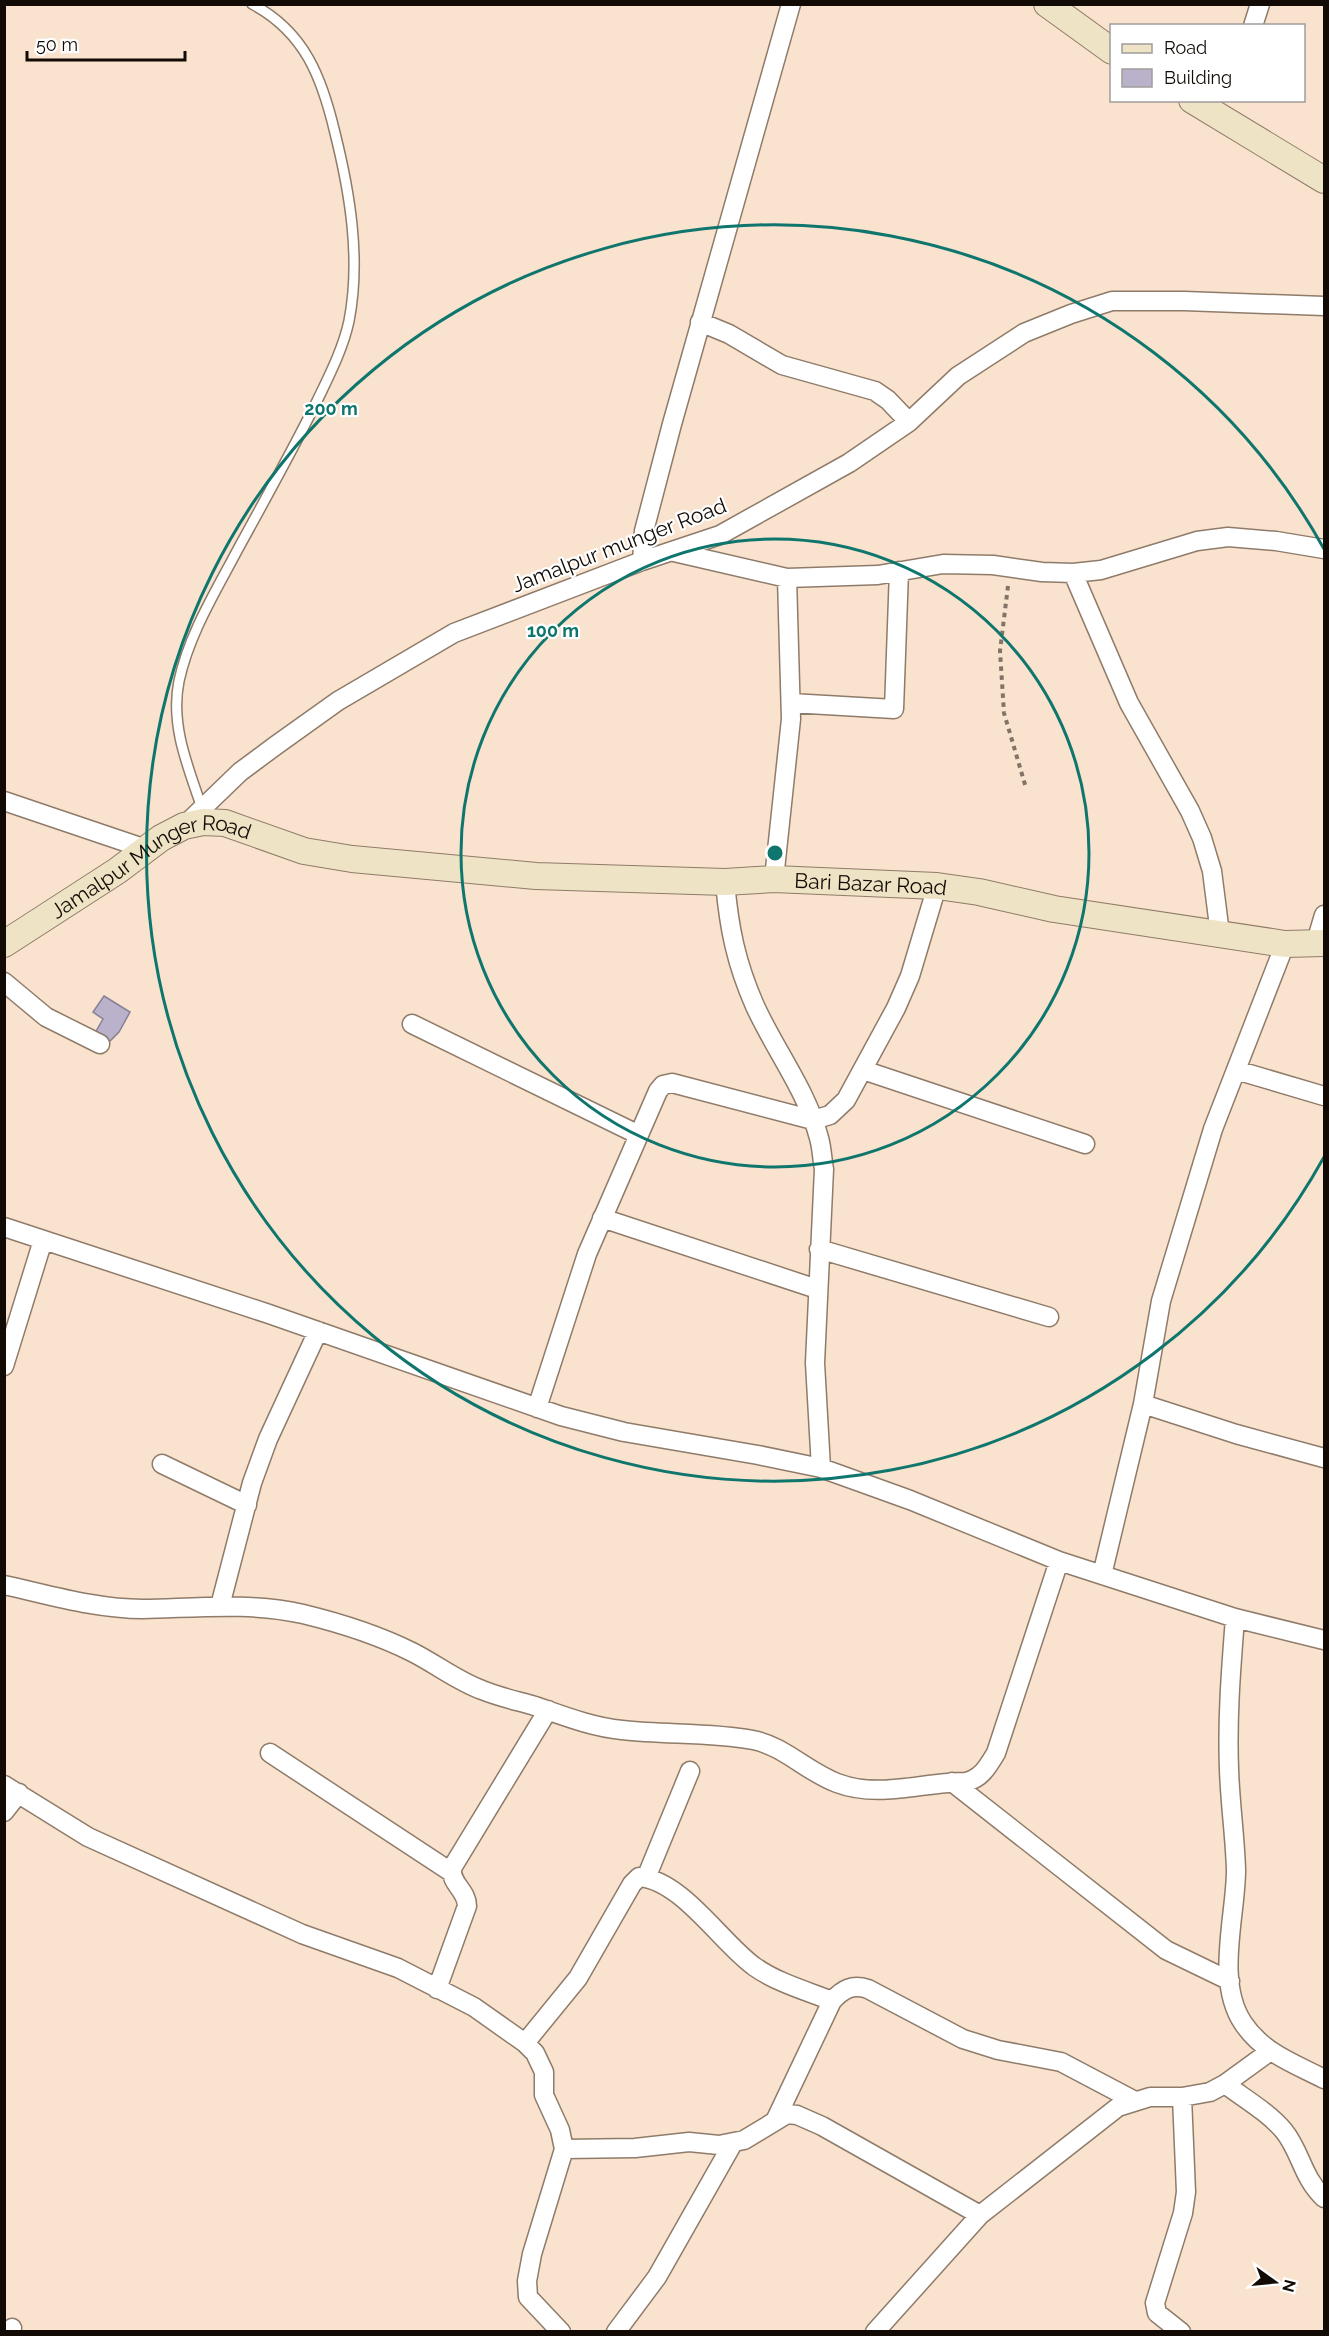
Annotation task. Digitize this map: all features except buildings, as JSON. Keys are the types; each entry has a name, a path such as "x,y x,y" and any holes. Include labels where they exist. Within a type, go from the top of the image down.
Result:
{"street":[{"path":"642,561 644,531 700,322 791,4"},
{"path":"1047,4 1110,50"},
{"path":"1254,24 1260,4"},
{"path":"1206,104 1324,180"},
{"name":"Jamalpur munger Road","path":"193,817 240,772 338,701 454,633 642,561 720,535 849,464 909,422 958,376 1024,333 1112,301 1324,306"},
{"path":"700,322 729,334 782,364 875,391 888,400 909,422"},
{"path":"674,552 787,578 878,574 943,564 1072,573 1101,570 1197,541 1228,537 1276,541 1324,549"},
{"path":"791,703 894,709 899,571"},
{"path":"1072,573 1129,703 1186,803 1202,838 1212,871 1220,934"},
{"path":"774,879 791,719 787,578"},
{"path":"4,801 146,849"},
{"name":"Jamalpur Munger Road","path":"4,944 117,871 193,817 204,822 225,823 304,851"},
{"name":"Bari Bazar Road","path":"304,851 352,860 491,873 725,882 774,879 937,886 979,892 1054,909 1285,944 1320,943"},
{"path":"725,882 729,927 739,965 756,1007 813,1120 820,1139 824,1169 815,1363 821,1468"},
{"path":"537,1408 586,1254 658,1091 667,1083 813,1120 839,1108 846,1100 896,1008 910,976 937,886"},
{"path":"1320,943 1324,915"},
{"path":"1102,1575 1143,1404 1161,1301 1213,1129 1285,944"},
{"path":"4,982 46,1017 100,1044"},
{"path":"412,1024 639,1135"},
{"path":"863,1070 1085,1144"},
{"path":"1236,1070 1324,1096"},
{"path":"602,1218 817,1289"},
{"path":"4,1227 318,1331 561,1416 624,1432 821,1468 910,1500 1059,1561 1235,1618 1324,1640"},
{"path":"4,1366 42,1240"},
{"path":"819,1249 1049,1317"},
{"path":"220,1606 247,1505 268,1439 318,1331"},
{"path":"1143,1404 1236,1434 1324,1458"},
{"path":"162,1464 247,1505"},
{"path":"4,1585 85,1604 141,1609 251,1607 301,1614 361,1630 412,1652 460,1681 484,1691 589,1724 622,1730 709,1735 764,1742 779,1748 837,1783 859,1788 899,1789 976,1779 996,1753 1059,1561"},
{"path":"1235,1618 1229,1700 1229,1770 1236,1869 1235,1899 1228,1952 1233,2000 1242,2022 1269,2052 1324,2079"},
{"path":"437,1989 467,1906 467,1898 453,1880 451,1872 548,1710"},
{"path":"270,1753 451,1872"},
{"path":"646,1878 690,1771"},
{"path":"952,1782 1166,1950 1230,1981"},
{"path":"4,1812 12,1789 88,1838 302,1934 398,1968 474,2007 525,2043 535,2053 544,2072 544,2095 560,2130 564,2149 526,2281 528,2297 561,2331"},
{"path":"525,2043 578,1978 634,1880 639,1877 665,1887 696,1910 742,1957 757,1968 832,2001"},
{"path":"775,2121 832,2001 852,1986 868,1989 963,2038 998,2050 1061,2062 1135,2101"},
{"path":"875,2331 980,2215 1118,2107 1150,2097 1182,2097 1210,2092 1226,2084 1269,2052"},
{"path":"1226,2084 1285,2132 1307,2178 1324,2198"},
{"path":"1181,2331 1157,2313 1155,2303 1183,2213 1186,2192 1182,2097"},
{"path":"564,2149 635,2148 689,2142 719,2145 733,2143 754,2135 787,2114 807,2118 980,2215"},
{"path":"616,2331 657,2277 733,2143"}],"lane":[{"path":"193,817 178,736 176,710 179,682 188,649 229,567 294,448 334,365 349,322 353,280 354,237 343,165 328,103 306,53 289,29 266,11 252,4"}],"path":[{"path":"1010,567 1000,651 1004,713 1026,788"}]}
